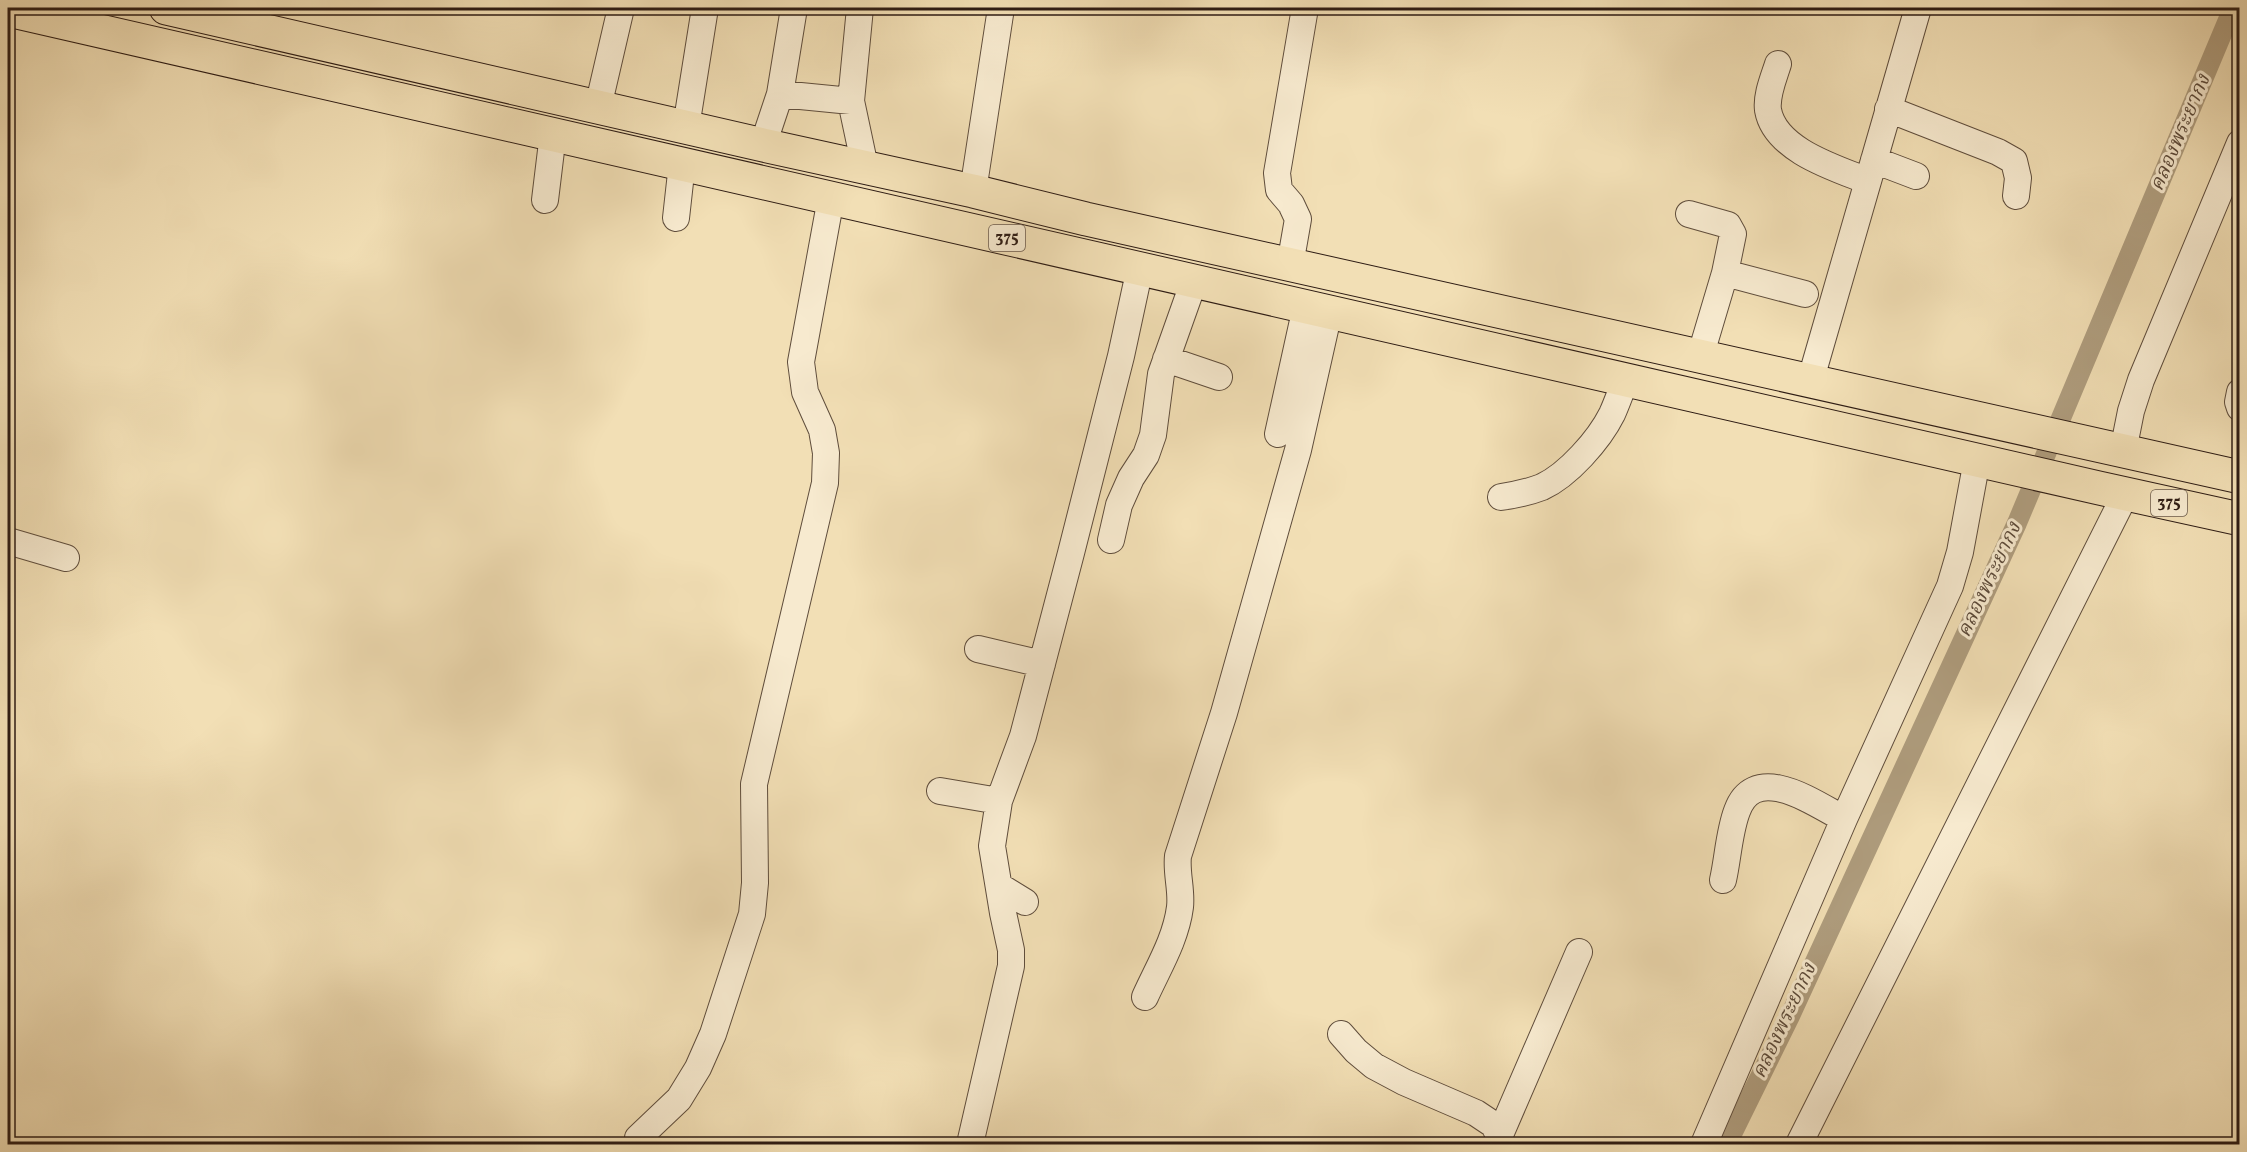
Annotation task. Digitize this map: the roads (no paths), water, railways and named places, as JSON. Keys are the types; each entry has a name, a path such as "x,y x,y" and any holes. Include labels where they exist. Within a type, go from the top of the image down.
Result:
{"main road":[{"name":"375","path":"166,8 973,191 1086,219 2240,477"},
{"name":"375","path":"8,10 2240,519"},
{"path":"1080,255 1086,219"}],"street":[{"path":"598,107 621,8"},
{"path":"686,127 705,8"},
{"path":"763,145 780,94 794,8"},
{"path":"860,8 851,101 865,167"},
{"path":"973,191 1001,8"},
{"path":"1290,265 1298,219 1296,212 1279,190 1277,173 1305,8"},
{"path":"1810,382 1918,8"},
{"path":"1778,64 1771,86 1768,109 1786,141 1814,159 1871,171 1916,176"},
{"path":"780,94 851,101"},
{"path":"1888,108 1998,152 2014,161 2018,178 2016,196"},
{"path":"545,200 553,134"},
{"path":"2118,450 2141,380 2240,143"},
{"path":"676,218 682,164"},
{"path":"638,1138 679,1100 698,1068 713,1034 752,914 755,884 754,784 825,483 826,453 822,430 805,392 801,362 831,198"},
{"path":"1689,214 1728,225 1732,228 1733,234 1725,273 1700,357"},
{"path":"970,1144 1011,966 1011,951 992,846 999,801 1023,736 1095,464 1140,268"},
{"path":"1725,273 1805,294"},
{"path":"1111,540 1119,505 1131,478 1146,455 1153,435 1157,397 1166,359 1194,281"},
{"path":"1278,434 1317,309"},
{"path":"1145,997 1173,938 1181,904 1176,868 1178,856 1224,712 1298,450 1317,309"},
{"path":"1166,359 1219,377"},
{"path":"1501,497 1540,487 1556,479 1577,460 1611,415 1626,379"},
{"path":"2240,392 2238,402 2240,408"},
{"path":"1704,1144 1844,819 1950,586 1992,463"},
{"path":"1799,1144 2113,491"},
{"path":"8,541 66,558"},
{"path":"978,649 1042,664"},
{"path":"1724,880 1737,811 1746,794 1755,788 1776,788 1794,793 1844,819"},
{"path":"940,791 999,801"},
{"path":"999,886 1025,902"},
{"path":"1497,1140 1579,952"},
{"path":"1341,1034 1374,1066 1404,1082 1476,1113 1494,1125 1497,1140"}],"waterway":[{"name":"คลองพระยากง","path":"1727,1144 1790,1016 2017,523 2233,8"}]}
